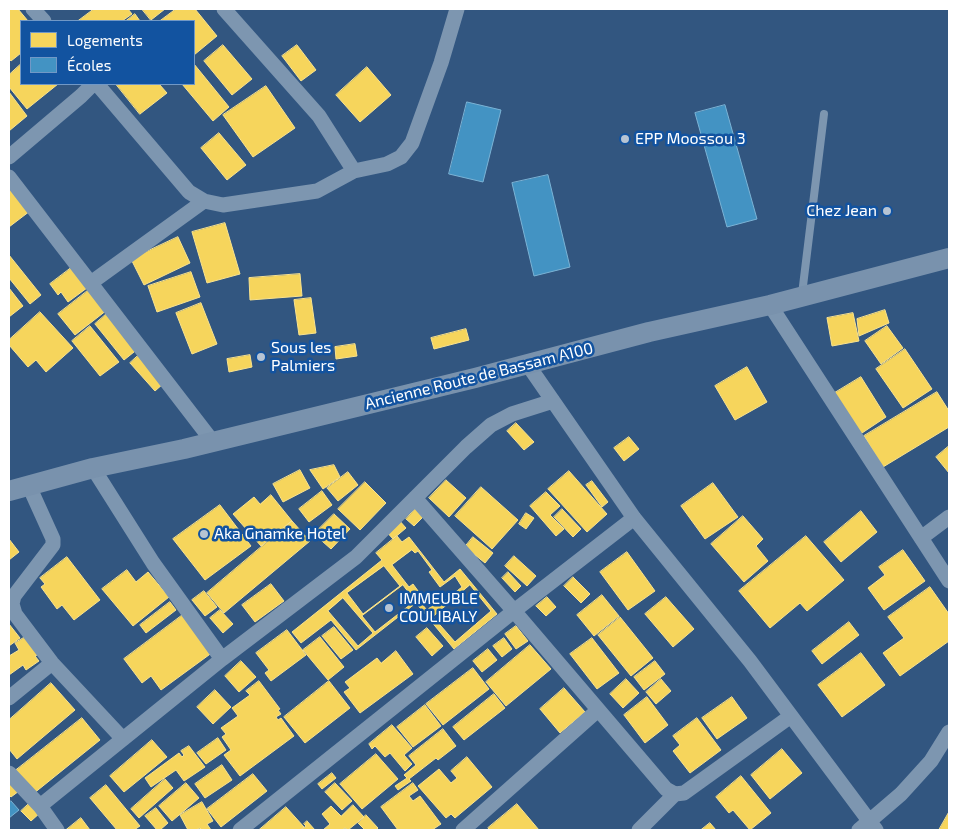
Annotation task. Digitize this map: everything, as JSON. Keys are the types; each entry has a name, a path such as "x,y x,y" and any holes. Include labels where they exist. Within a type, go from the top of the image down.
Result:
{"main road":[{"name":"Ancienne Route de Bassam A100","path":"9,491 93,468 213,442 528,365 649,332 770,305 949,258"}],"street":[{"path":"33,9 43,20"},
{"path":"224,9 319,116 354,171"},
{"path":"96,85 189,192 204,201 223,205 317,191 354,171 387,164 401,156 412,143 444,54 457,9"},
{"path":"9,156 94,85"},
{"path":"9,177 92,282 213,442"},
{"path":"92,282 204,201"},
{"path":"770,305 949,581"},
{"path":"528,365 634,518 750,661 791,716 868,827 931,761 949,732"},
{"path":"40,806 222,659 356,557 414,498 491,425 512,414 553,401"},
{"path":"93,468 153,563 222,659"},
{"path":"29,486 53,539 53,545 14,596 12,604 16,614 52,663 123,739"},
{"path":"414,498 514,611 666,789 675,794 684,793 791,716"},
{"path":"921,538 949,517"},
{"path":"240,830 514,611 634,518"},
{"path":"9,698 52,663"},
{"path":"463,830 598,710"},
{"path":"9,773 40,806 57,830"},
{"path":"638,830 675,794"}],"lane":[{"path":"802,296 824,114"}],"building: Logements":[{"path":"9,9 18,9 27,20 20,20 20,54 11,61 9,59"},
{"path":"94,9 128,9 132,14 123,20 79,20"},
{"path":"142,9 165,9 151,20"},
{"path":"176,9 195,9 217,36 195,54 195,20 161,20"},
{"path":"135,14 139,20 127,20"},
{"path":"223,45 252,79 232,95 204,61"},
{"path":"297,45 316,70 301,81 282,56"},
{"path":"20,65 20,85 57,85 27,109 9,87 9,75"},
{"path":"195,65 229,107 213,121 183,85 195,85"},
{"path":"367,67 391,95 360,122 336,95"},
{"path":"117,85 160,85 167,93 140,114"},
{"path":"266,86 295,128 253,157 223,115"},
{"path":"9,92 27,116 9,131"},
{"path":"219,133 246,165 227,180 201,148"},
{"path":"9,184 30,211 9,227"},
{"path":"225,223 240,274 207,283 192,232"},
{"path":"178,237 190,263 144,285 131,259"},
{"path":"9,255 41,295 30,304 9,278"},
{"path":"75,265 91,285 68,302 61,292 58,295 50,284"},
{"path":"191,272 200,297 157,312 148,286"},
{"path":"300,274 302,296 250,300 249,278"},
{"path":"9,288 23,306 9,317"},
{"path":"90,289 107,310 75,335 58,314"},
{"path":"311,298 316,333 299,335 294,300"},
{"path":"201,303 217,344 192,354 176,313"},
{"path":"885,310 889,323 859,336 857,319"},
{"path":"110,311 139,348 124,360 95,324"},
{"path":"40,312 73,348 46,372 36,360 28,367 9,345 9,340"},
{"path":"853,313 859,341 832,346 827,318"},
{"path":"90,326 119,362 100,376 72,341"},
{"path":"887,326 903,348 881,364 865,341"},
{"path":"466,329 469,340 434,349 431,338"},
{"path":"355,344 357,356 336,359 335,347"},
{"path":"905,349 932,389 903,408 876,369"},
{"path":"140,354 164,383 155,391 130,363"},
{"path":"250,355 252,367 229,372 227,359"},
{"path":"747,367 767,402 735,420 715,386"},
{"path":"861,377 886,417 859,435 833,394"},
{"path":"937,392 949,411 949,427 883,467 864,436"},
{"path":"516,423 534,442 524,450 507,431"},
{"path":"629,437 639,449 624,461 614,448"},
{"path":"949,446 949,473 936,457"},
{"path":"334,465 340,477 323,489 310,470"},
{"path":"300,470 310,488 283,502 273,484"},
{"path":"569,471 607,514 587,532 548,489"},
{"path":"348,472 358,485 338,501 327,488"},
{"path":"446,480 466,498 449,517 429,498"},
{"path":"592,481 608,502 602,507 586,485"},
{"path":"365,482 386,503 360,530 338,509"},
{"path":"713,483 738,517 705,539 681,506"},
{"path":"481,487 518,520 492,549 455,516"},
{"path":"322,491 332,505 309,522 299,509"},
{"path":"546,492 560,506 550,515 564,529 556,536 530,506"},
{"path":"271,495 292,521 261,546 233,514 254,497 260,504"},
{"path":"220,505 251,546 205,580 173,539"},
{"path":"416,508 425,515 414,526 406,519"},
{"path":"562,509 581,529 573,537 554,517"},
{"path":"861,511 877,532 841,562 824,542"},
{"path":"526,513 534,518 526,529 519,524"},
{"path":"334,514 350,529 331,549 314,534"},
{"path":"743,516 763,539 756,546 768,561 744,582 711,544"},
{"path":"398,519 406,528 393,539 385,530"},
{"path":"292,521 310,541 224,613 207,593"},
{"path":"397,536 402,542 409,537 444,582 460,569 497,614 454,649 416,603 356,650 331,620 301,643 292,632 382,560 376,553"},
{"path":"806,536 844,580 807,611 800,603 770,628 739,591"},
{"path":"473,537 493,553 485,563 465,547"},
{"path":"9,539 19,552 9,560"},
{"path":"412,550 415,553 418,551 432,570 429,572 440,587 455,576 462,587 444,601 442,598 427,610 420,602 424,599 413,584 409,587 392,565"},
{"path":"903,550 925,581 884,610 868,588 885,575 879,567"},
{"path":"627,552 655,591 628,610 600,572"},
{"path":"514,556 536,576 527,586 505,566"},
{"path":"67,557 100,600 74,620 62,605 57,609 41,587 45,584 40,578"},
{"path":"384,566 400,586 363,614 347,593"},
{"path":"127,570 136,582 148,572 169,597 133,626 102,589"},
{"path":"508,572 521,586 515,592 502,578"},
{"path":"573,577 590,594 581,603 564,586"},
{"path":"271,584 284,601 255,622 242,605"},
{"name":"IMMEUBLE COULIBALY","path":"403,585 415,601 375,632 362,616"},
{"path":"470,585 491,611 455,642 433,617"},
{"path":"930,587 949,614 949,641 900,676 883,653 904,638 888,617"},
{"path":"204,591 217,607 205,616 192,600"},
{"path":"602,595 619,616 594,636 577,615"},
{"path":"547,597 556,607 546,616 536,606"},
{"path":"666,597 694,629 673,647 645,614"},
{"path":"343,598 373,633 358,646 328,611"},
{"path":"170,602 176,610 146,633 140,625"},
{"path":"220,610 233,624 223,633 210,618"},
{"path":"184,614 213,652 161,690 151,676 142,683 124,659"},
{"path":"620,617 653,658 631,676 598,635"},
{"path":"849,622 859,635 822,664 812,651"},
{"path":"9,624 20,638 9,646"},
{"path":"516,626 528,641 516,649 505,634"},
{"path":"334,627 353,650 341,659 322,636"},
{"path":"427,628 443,646 432,656 416,637"},
{"path":"287,630 306,655 271,681 265,673 269,670 256,653"},
{"path":"27,636 39,654 35,656 39,661 26,670 23,665 9,675 9,656 19,650 15,643"},
{"path":"320,637 344,667 328,680 303,650"},
{"path":"504,638 512,649 502,657 493,646"},
{"path":"592,638 619,673 597,689 570,654"},
{"path":"530,645 551,669 506,706 486,682"},
{"path":"488,649 497,660 482,672 473,661"},
{"path":"396,651 413,674 360,713 344,692 350,688 345,682 377,658 381,663"},
{"path":"861,653 885,685 842,717 818,685"},
{"path":"241,661 256,677 239,692 225,676"},
{"path":"655,661 665,674 644,690 634,677"},
{"path":"473,668 489,689 443,725 426,704"},
{"path":"626,679 639,693 623,708 610,694"},
{"path":"661,679 671,691 656,704 646,692"},
{"path":"259,681 280,709 278,710 281,714 276,717 278,720 281,718 294,736 240,776 224,755 231,750 222,737 226,734 221,728 238,716 232,708 250,695 246,691"},
{"path":"329,681 350,708 305,743 284,717"},
{"path":"51,683 75,710 17,759 9,749 9,720"},
{"path":"564,688 585,712 560,733 540,709"},
{"path":"215,690 231,707 213,724 197,707"},
{"path":"494,694 505,708 464,740 453,727"},
{"path":"647,697 668,725 645,743 624,715"},
{"path":"732,697 747,718 717,739 702,718"},
{"path":"425,705 441,726 413,747 397,727"},
{"path":"82,718 100,740 33,794 15,771"},
{"path":"697,718 721,750 690,773 673,751 680,745 673,736"},
{"path":"392,725 412,748 404,755 412,764 405,771 390,753 385,757 375,746 372,749 369,744"},
{"path":"443,729 456,746 438,760 436,758 398,790 395,786 407,778 404,775 416,765 409,756"},
{"path":"218,738 226,750 206,764 197,753"},
{"path":"152,740 167,757 124,792 110,776"},
{"path":"189,746 205,767 184,781 176,770 151,787 145,778 179,753 182,757 184,755 181,751"},
{"path":"782,749 802,773 770,799 751,775"},
{"path":"376,754 398,779 362,809 340,784"},
{"path":"467,757 492,787 455,818 451,814 446,818 418,786 439,769 451,783 457,778 451,771"},
{"path":"222,765 232,780 205,798 195,784"},
{"path":"332,773 336,778 322,789 318,784"},
{"path":"253,774 267,791 221,827 207,809"},
{"path":"741,776 771,813 750,830 733,810 729,813 716,797"},
{"path":"9,779 19,791 11,797 9,795"},
{"path":"165,779 173,788 139,818 131,809"},
{"path":"186,783 199,798 172,821 159,806"},
{"path":"335,783 352,801 342,810 325,792"},
{"path":"413,783 418,790 409,796 413,801 420,796 441,824 432,830 398,830 381,807"},
{"path":"106,785 140,826 134,830 117,830 90,798"},
{"path":"31,802 41,812 31,821 21,811"},
{"path":"202,802 213,821 207,824 211,830 202,830 200,828 188,830 180,815"},
{"path":"517,804 539,830 490,830 488,828"},
{"path":"353,805 364,817 348,830 345,828 342,830 323,830 330,824 322,814 331,806 341,816"},
{"path":"286,807 304,827 300,830 259,830"},
{"path":"156,808 168,823 160,830 157,830 145,816"},
{"path":"949,812 949,830 939,830"},
{"path":"366,815 378,828 376,830 365,830 358,823"},
{"path":"81,818 90,830 66,830"},
{"path":"307,821 315,830 301,830 306,826 304,824"},
{"path":"710,823 716,830 701,830"}],"building: Écoles":[{"path":"467,102 501,110 483,182 449,174"},
{"path":"725,105 757,219 727,227 695,113"},
{"path":"548,175 570,267 534,276 512,183"},
{"path":"11,801 19,810 9,818 9,803"}],"place":[{"name":"EPP Moossou 3","path":"625,139"},
{"name":"Chez Jean","path":"887,211"},
{"name":"Sous les Palmiers","path":"261,357"},
{"name":"Aka Gnamke Hotel","path":"204,534"},
{"name":"IMMEUBLE COULIBALY","path":"389,608"}]}
